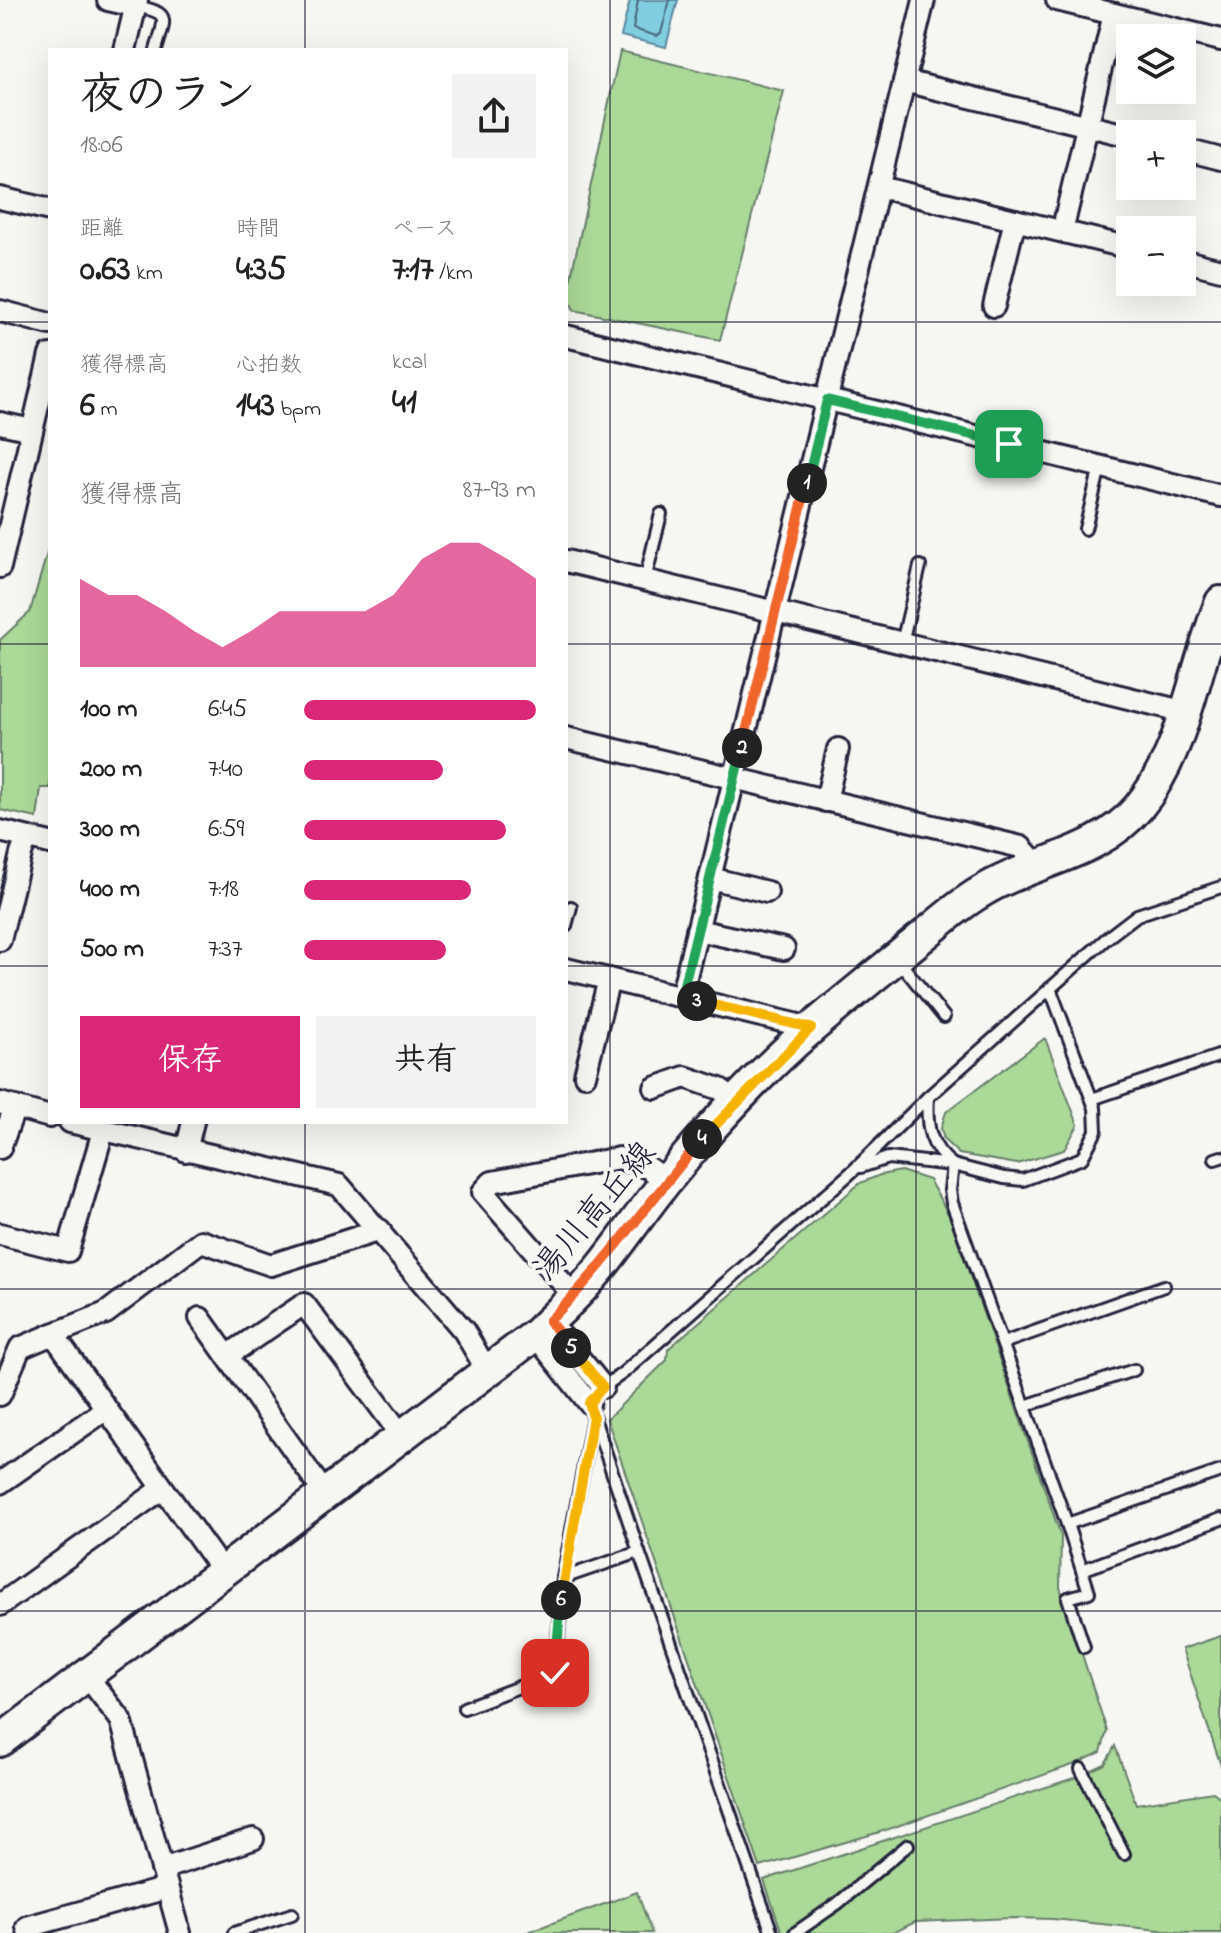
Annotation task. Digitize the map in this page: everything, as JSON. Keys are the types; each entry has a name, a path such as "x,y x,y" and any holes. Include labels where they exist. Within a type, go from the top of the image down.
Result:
{"street":[{"path":"108,0 136,3 125,48"},
{"path":"681,997 924,0"},
{"path":"1057,0 1221,40"},
{"path":"1065,219 1114,14"},
{"path":"904,81 1116,133"},
{"path":"1196,153 1221,159"},
{"path":"879,187 1116,245"},
{"path":"0,198 48,210"},
{"path":"994,306 1015,220"},
{"path":"1196,264 1221,270"},
{"path":"0,311 48,323"},
{"path":"568,336 1221,496"},
{"path":"0,567 32,430 47,384"},
{"path":"0,423 32,430"},
{"path":"568,561 1186,712"},
{"name":"湯川高丘線","path":"0,1741 542,1328 605,1263 667,1181 737,1101 811,1028 896,958 976,894 1005,878 1094,843 1117,829 1138,808 1162,769 1213,653 1221,602"},
{"path":"568,738 1021,847 1038,866"},
{"path":"826,801 838,749"},
{"path":"0,831 48,843"},
{"path":"0,940 27,838"},
{"path":"710,878 767,892"},
{"path":"697,930 784,949"},
{"path":"568,969 811,1028"},
{"path":"585,1075 609,979"},
{"path":"655,1088 685,1077 720,1089 737,1101"},
{"path":"0,1148 7,1105 48,1116"},
{"path":"77,1124 339,1185 464,1331 488,1372"},
{"path":"186,1151 193,1124"},
{"path":"0,1234 68,1251 103,1131"},
{"path":"574,1296 483,1192 492,1182 619,1158 648,1168 667,1181"},
{"path":"2,1383 20,1348 106,1313 201,1241 271,1265 380,1230"},
{"path":"227,1356 304,1304 402,1436"},
{"path":"200,1318 325,1494"},
{"path":"542,1328 603,1387"},
{"path":"542,1328 591,1410"},
{"path":"53,1334 223,1572"},
{"path":"0,1483 105,1410"},
{"path":"0,1605 162,1489"},
{"path":"87,1676 121,1720 180,1933"},
{"path":"29,1933 27,1927 165,1879 253,1839"}],"lane":[{"path":"136,3 157,10 162,16 157,48"},
{"path":"1085,529 1100,467"},
{"path":"645,580 661,514"},
{"path":"902,643 920,566"},
{"path":"464,1708 555,1673 563,1578 591,1410 603,1387 623,1373 855,1169 928,1097 1137,915 1221,887"},
{"path":"568,918 571,907"},
{"path":"896,958 944,1017"},
{"path":"855,1169 888,1158 953,1165 1023,1180 1082,1158 1096,1131 1097,1118 1050,988"},
{"path":"1092,1099 1221,1055"},
{"path":"928,1097 927,1119 931,1139 940,1155 953,1165"},
{"path":"953,1165 952,1203 1089,1592 1068,1598 1084,1647"},
{"path":"1003,1343 1164,1286"},
{"path":"1025,1406 1134,1370"},
{"path":"591,1410 772,1933"},
{"path":"1067,1524 1220,1474"},
{"path":"1082,1570 1221,1519"},
{"path":"563,1578 639,1552"},
{"path":"1081,1769 1124,1854"},
{"path":"795,1933 837,1904 908,1845"},
{"path":"234,1933 292,1914"}],"green space":[{"path":"620,51 784,91 720,340 574,310 568,290"},
{"path":"48,550 48,788 41,788 37,818 0,810 0,640 30,612"},
{"path":"1045,1038 1078,1125 1064,1150 1017,1164 959,1154 944,1140 941,1128 946,1112"},
{"path":"901,1171 929,1180 949,1215 1061,1536 1060,1587 1107,1731 1101,1752 1078,1763 880,1832 760,1867 607,1419 667,1360 668,1349 860,1183"},
{"path":"1221,1636 1221,1766 1182,1649"},
{"path":"1115,1746 1136,1804 1213,1792 1221,1798 1221,1933 1013,1918 915,1922 893,1933 782,1933 764,1880 1077,1777 1105,1764"},
{"path":"637,1892 652,1933 525,1933"}],"water":[{"path":"630,0 678,0 666,47 621,36"}],"route":[{"path":"555,1673 563,1578 593,1417 589,1403 603,1387 549,1321 605,1263 718,1120 811,1028 681,997 827,400 1009,444"}]}
